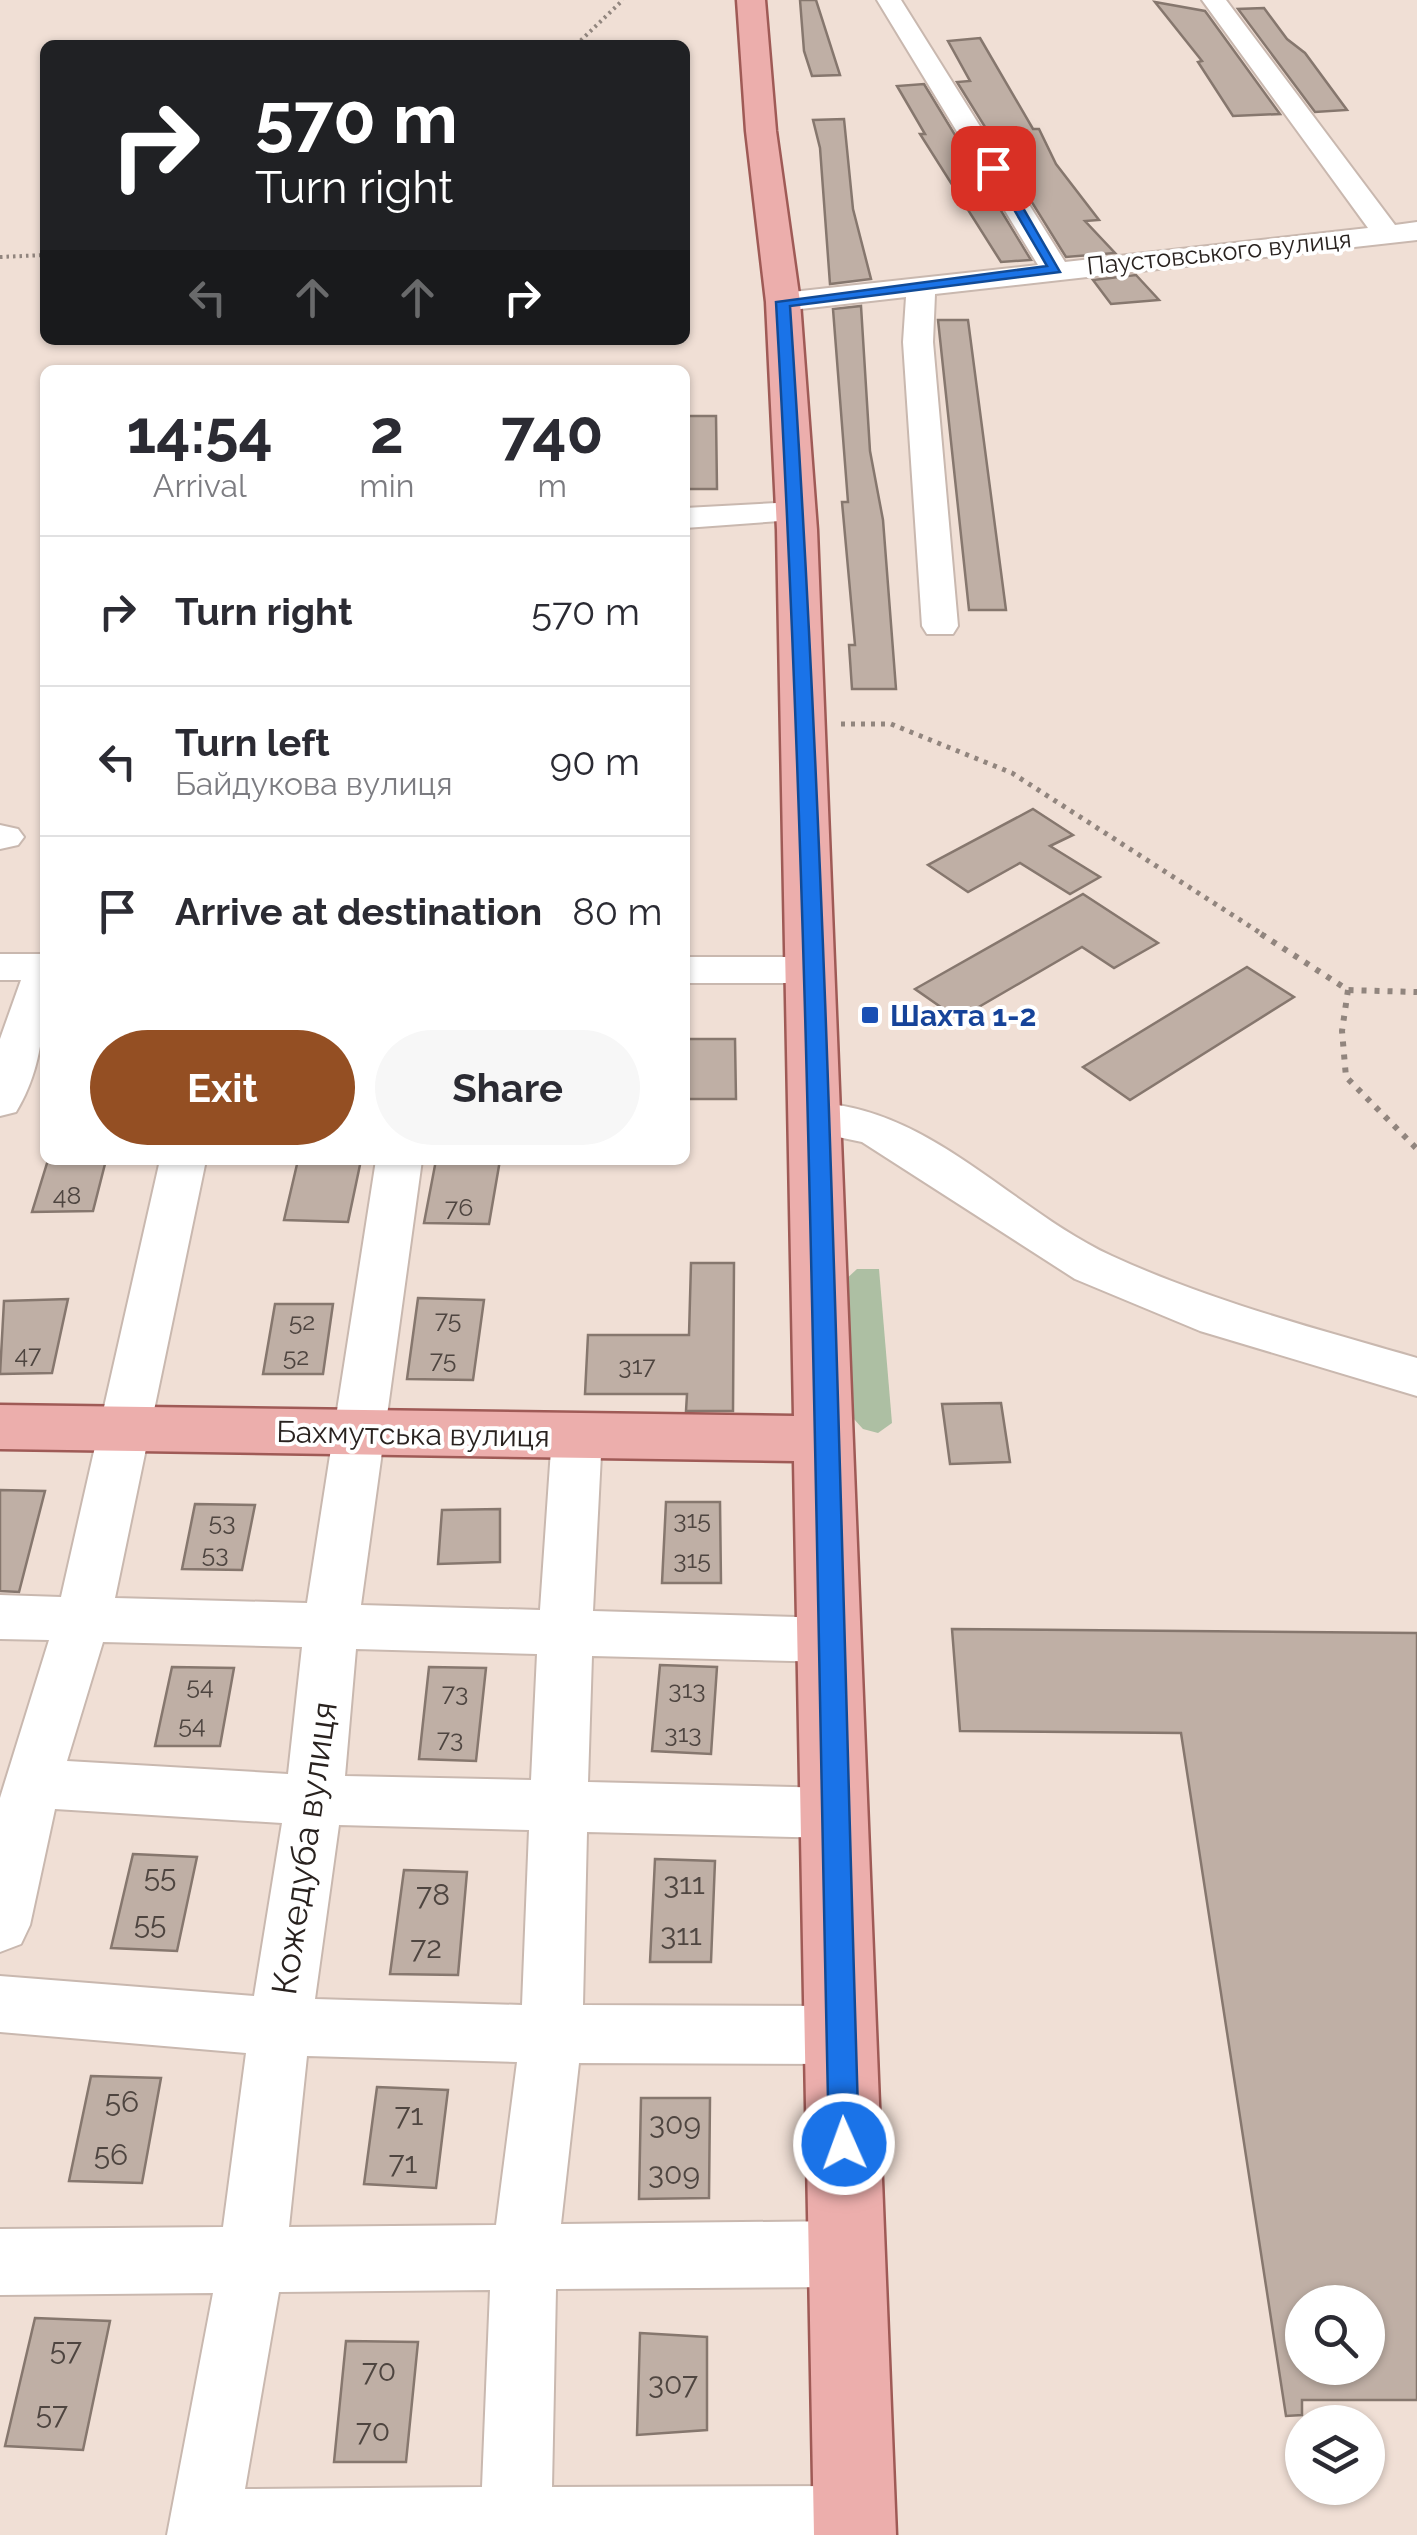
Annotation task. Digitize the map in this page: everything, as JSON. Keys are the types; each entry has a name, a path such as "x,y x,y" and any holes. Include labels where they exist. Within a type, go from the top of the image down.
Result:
{"main road":[{"path":"751,0 761,130 783,302 796,512 855,2528"},
{"name":"Бахмутська вулиця","path":"0,1427 125,1416 360,1435 825,1439"}],"street":[{"path":"889,0 1056,269"},
{"path":"1214,0 1402,232"},
{"name":"Паустовського вулиця","path":"783,302 1402,232"},
{"path":"921,285 918,342 940,626"},
{"path":"690,518 796,512"},
{"path":"0,966 40,970"},
{"path":"690,970 812,970"},
{"path":"0,1101 40,985"},
{"path":"816,1118 840,1119 878,1130 1092,1268 1217,1318 1417,1377"},
{"path":"0,1924 32,1783 82,1620 182,1165"},
{"name":"Кожедуба вулиця","path":"203,2530 252,2260 280,2027 314,1800 331,1625 399,1165"},
{"path":"516,2523 524,2259 552,2034 565,1635 578,1436"},
{"path":"0,1617 831,1640"},
{"path":"32,1783 314,1800 834,1813"},
{"path":"0,2004 280,2027 552,2034 841,2034"},
{"path":"0,2262 847,2254"},
{"path":"203,2530 516,2523 855,2528"}],"path":[{"path":"581,40 624,0"},
{"path":"0,257 40,256"},
{"path":"804,724 891,724 1012,773 1348,990 1417,992"},
{"path":"1348,990 1342,1031 1346,1078 1417,1148"}],"green space":[{"path":"857,1269 879,1269 892,1423 878,1433 863,1429 853,1418 843,1282"}],"building":[{"path":"800,0 816,0 840,75 812,76 804,51"},
{"path":"1155,2 1205,11 1280,114 1233,116 1198,62 1202,61"},
{"path":"1264,8 1287,39 1305,53 1347,110 1315,112 1238,9"},
{"path":"980,38 1033,129 1039,129 1056,164 1099,220 1085,221 1115,253 1066,257 957,82 970,81 948,41"},
{"path":"924,84 1031,260 1001,262 920,134 925,134 897,86"},
{"path":"844,119 853,209 871,279 830,284 820,148 813,120"},
{"path":"1136,275 1159,300 1111,304 1093,280"},
{"path":"861,306 870,451 883,520 896,689 852,689 849,645 855,645 842,502 848,502 833,309"},
{"path":"938,320 968,320 1006,610 969,610"},
{"path":"690,416 716,416 717,489 690,489"},
{"path":"1033,809 1073,835 1050,846 1100,877 1070,894 1020,863 968,892 928,865"},
{"path":"1083,894 1158,943 1114,968 1082,947 958,1019 915,989"},
{"path":"1247,967 1294,997 1130,1100 1083,1067"},
{"path":"690,1039 735,1039 736,1099 690,1099"},
{"path":"46,1165 105,1165 93,1211 32,1212"},
{"path":"297,1165 360,1165 348,1222 284,1220"},
{"path":"435,1165 499,1165 489,1224 424,1223"},
{"path":"691,1263 734,1263 733,1411 686,1411 687,1394 585,1394 588,1335 689,1335"},
{"path":"418,1298 484,1300 473,1380 407,1379"},
{"path":"68,1299 52,1373 0,1374 4,1301"},
{"path":"275,1304 333,1304 323,1374 263,1374"},
{"path":"1001,1403 1010,1462 950,1464 942,1404"},
{"path":"0,1490 45,1491 19,1592 0,1591"},
{"path":"666,1502 720,1502 721,1583 662,1583"},
{"path":"195,1504 255,1505 242,1570 182,1569"},
{"path":"500,1509 500,1562 438,1564 442,1510"},
{"path":"952,1629 1417,1633 1417,2400 1302,2400 1302,2405 1285,2405 1285,2409 1181,1733 960,1731"},
{"path":"660,1665 717,1667 711,1754 652,1751"},
{"path":"172,1667 234,1668 220,1746 155,1746"},
{"path":"429,1667 486,1668 476,1761 419,1759"},
{"path":"133,1854 197,1857 177,1951 111,1948"},
{"path":"655,1859 715,1861 711,1962 650,1962"},
{"path":"404,1870 467,1872 458,1975 390,1974"},
{"path":"91,2076 161,2078 142,2183 69,2181"},
{"path":"377,2087 448,2090 436,2188 364,2184"},
{"path":"641,2098 710,2098 709,2198 639,2199"},
{"path":"35,2318 110,2321 83,2450 5,2446"},
{"path":"640,2333 707,2337 707,2430 637,2435"},
{"path":"346,2341 418,2342 406,2462 334,2462"}],"place":[{"name":"Шахта 1-2","path":"870,1015"}],"route":[{"path":"844,2144 812,970 797,530 783,302 1056,269 993,168"}]}
